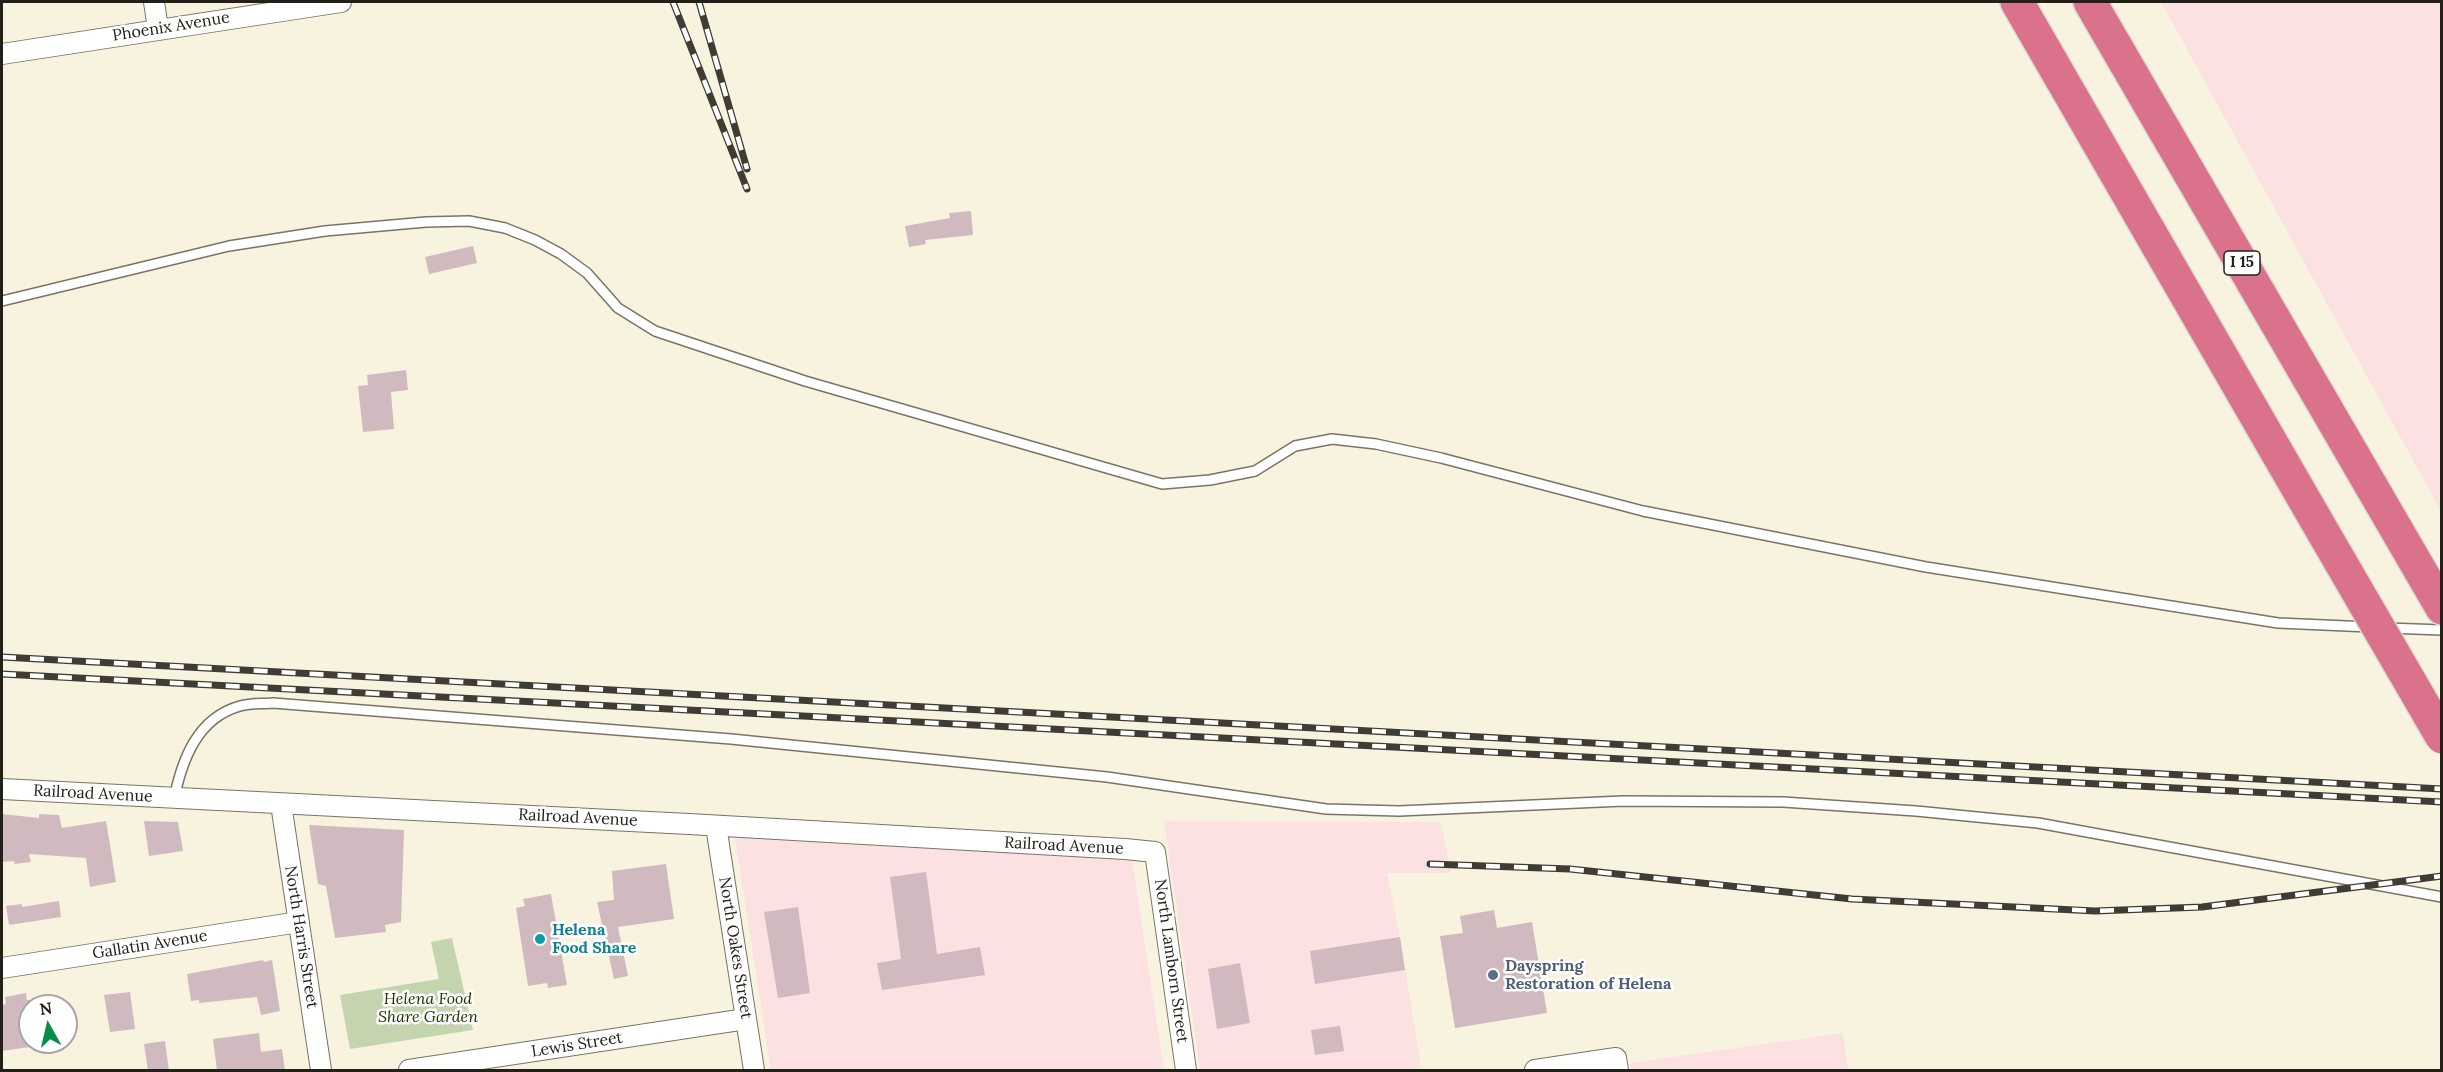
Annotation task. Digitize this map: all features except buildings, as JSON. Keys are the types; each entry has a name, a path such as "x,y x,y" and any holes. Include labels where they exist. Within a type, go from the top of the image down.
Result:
{"highway":[{"path":"2017,2 2442,736"},
{"name":"I 15","path":"2090,2 2442,608"}],"street":[{"path":"154,2 158,29"},
{"name":"Phoenix Avenue","path":"2,54 341,2"},
{"name":"Railroad Avenue","path":"2,789 716,826 1155,852"},
{"name":"North Harris Street","path":"281,804 321,1071"},
{"name":"North Oakes Street","path":"716,826 754,1071"},
{"name":"North Lamborn Street","path":"1155,852 1186,1071"},
{"name":"Gallatin Avenue","path":"2,968 299,922"},
{"name":"Lewis Street","path":"409,1071 746,1019"},
{"path":"1534,1071 1617,1064"}],"lane":[{"path":"4,302 229,246 325,231 426,222 469,221 505,228 561,254 587,273 618,308 655,331 805,381 1162,484 1210,480 1255,471 1295,446 1332,439 1376,444 1441,458 1642,511 1926,567 2278,623 2442,630"},
{"path":"174,799 183,761 193,742 214,718 241,706 273,703 731,739 1060,772 1214,792 1326,810 1399,811 1658,801 1783,802 1916,811 2038,823 2442,897"}],"shaded area":[{"path":"2161,2 2441,2 2441,513 2436,502"},
{"path":"1164,821 1441,822 1451,873 1387,873 1401,942 1421,1068 1403,1070 1200,1070"},
{"path":"735,838 1132,859 1164,1070 771,1070"},
{"path":"1843,1033 1848,1070 1631,1070 1630,1063"}],"green space":[{"name":"Helena Food Share Garden","path":"452,938 473,1030 350,1049 340,995 439,979 431,942"}],"railway":[{"path":"673,2 747,189"},
{"path":"699,2 747,169"},
{"path":"2,657 2442,789"},
{"path":"2,674 2442,802"},
{"path":"1430,864 1570,869 1852,899 2095,911 2202,907 2442,876"}],"place":[{"name":"Helena Food Share","path":"540,939"},
{"name":"Dayspring Restoration of Helena","path":"1493,975"}]}
